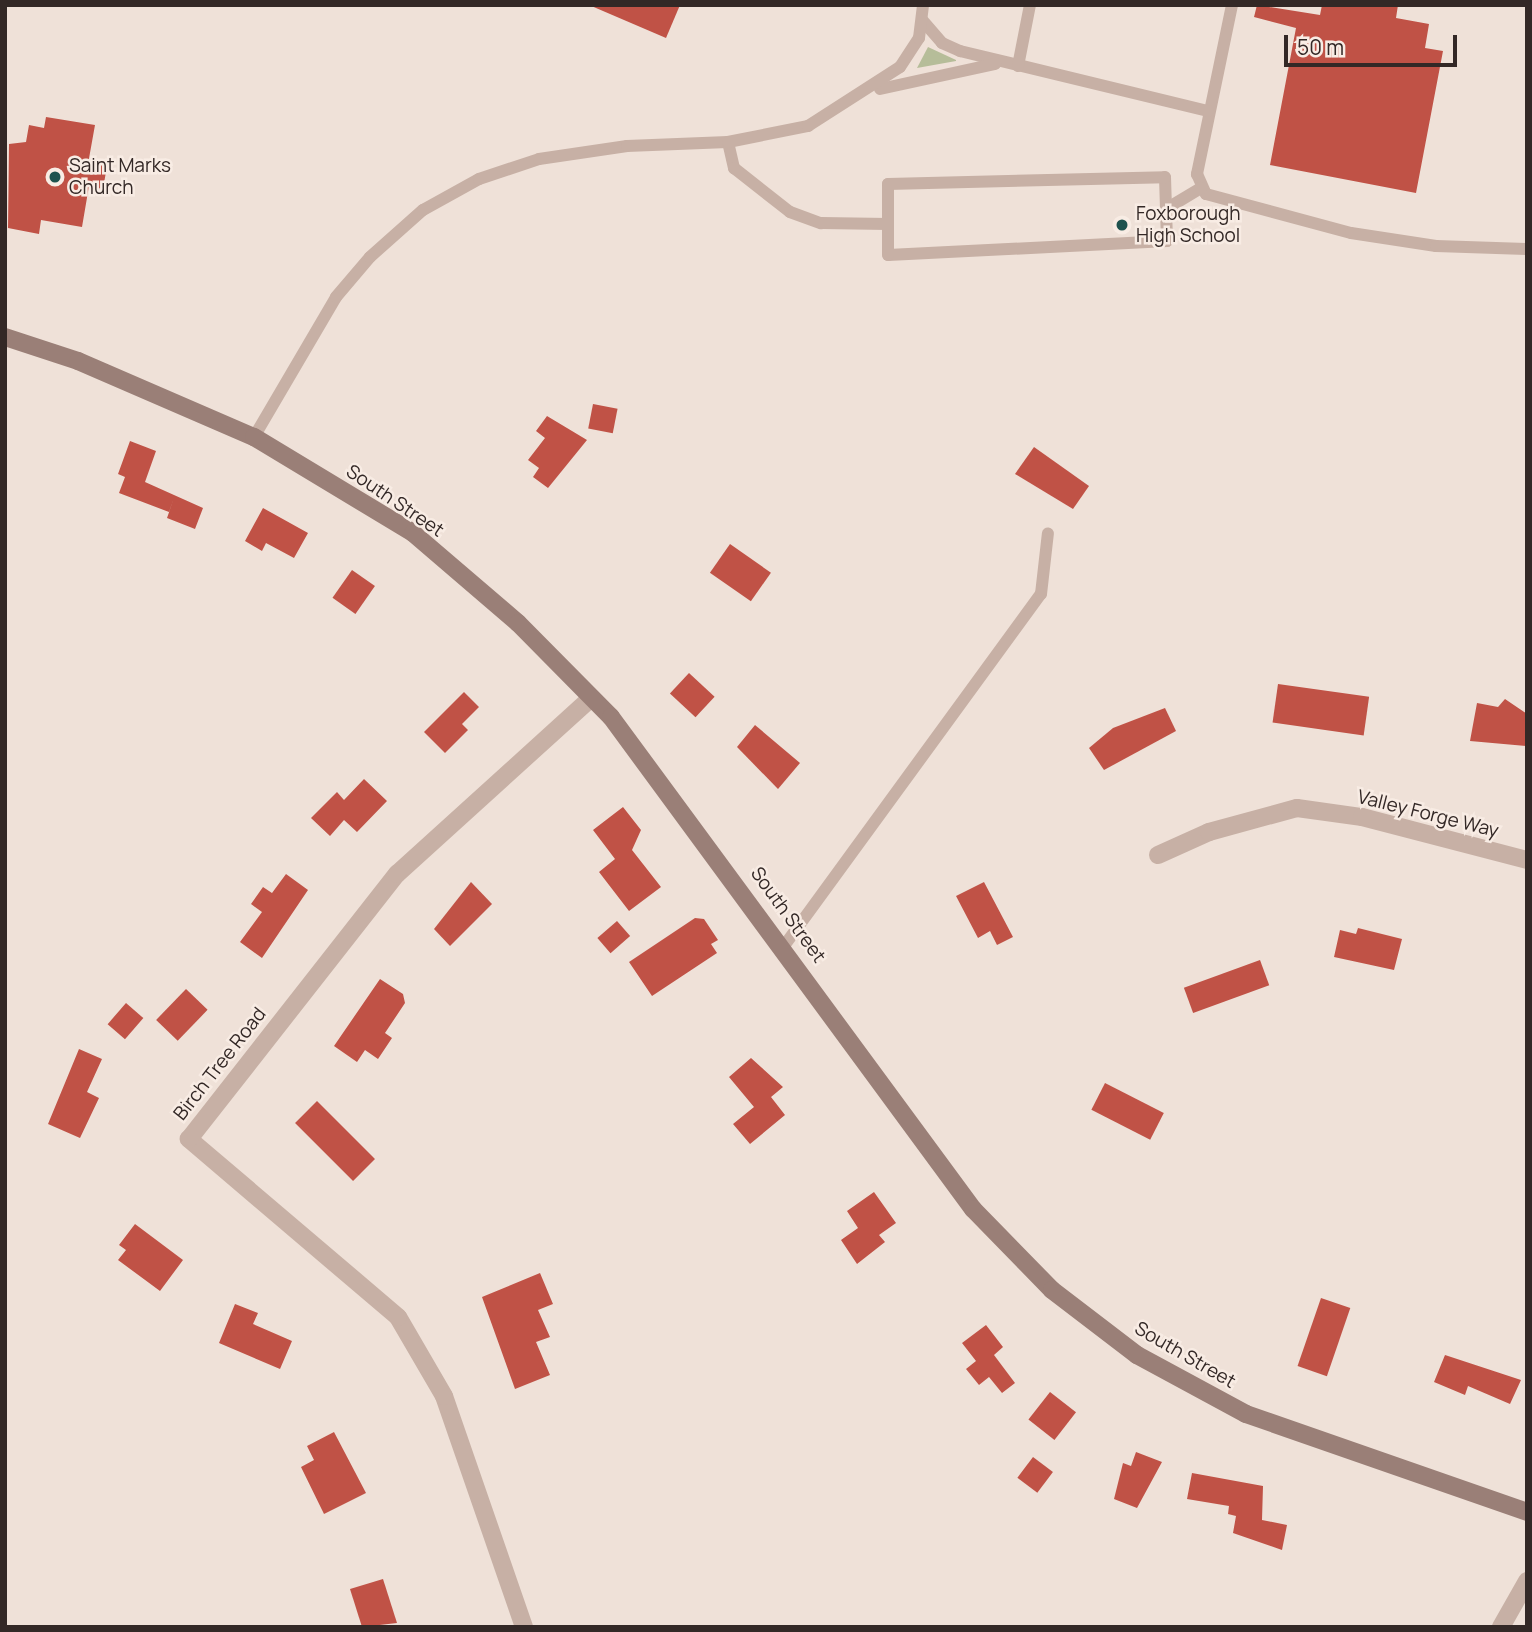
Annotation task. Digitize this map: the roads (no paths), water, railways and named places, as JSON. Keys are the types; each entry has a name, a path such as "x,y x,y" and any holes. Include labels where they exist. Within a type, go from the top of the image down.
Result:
{"main road":[{"name":"South Street","path":"5,337 78,360 254,436 413,533 518,623 591,698 784,946 973,1209 1052,1290 1137,1355 1246,1414 1527,1512"}],"street":[{"name":"Birch Tree Road","path":"524,1627 444,1396 398,1317 189,1139 397,874 591,698"},
{"name":"Valley Forge Way","path":"1158,855 1209,832 1297,808 1362,817 1527,860"},
{"path":"1500,1627 1527,1581"}],"lane":[{"path":"254,436 336,297 392,234 424,210 531,160 627,146 728,142 808,126 866,94 901,67 923,21 923,5"},
{"path":"1018,66 1030,5"},
{"path":"1200,188 1197,174 1208,111 1232,5"},
{"path":"923,21 942,43 1002,62 1208,111"},
{"path":"866,94 922,75 1002,62"},
{"path":"728,142 730,163 743,178 790,212 821,223 888,224"},
{"path":"1165,177 1166,209 1167,241 888,255 888,184 1165,177"},
{"path":"1166,209 1200,188"},
{"path":"1200,188 1237,206 1351,233 1436,246 1527,249"},
{"path":"784,946 1041,594 1048,533"}],"place":[{"name":"Saint Marks Church","path":"55,177"},
{"name":"Foxborough High School","path":"1122,225"}]}
